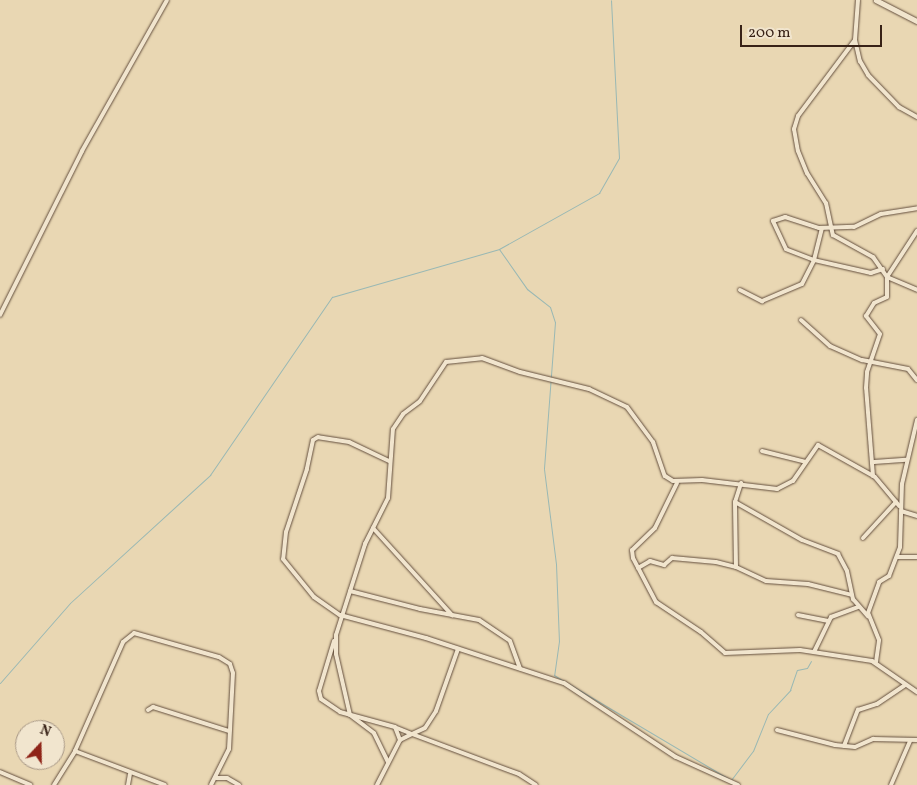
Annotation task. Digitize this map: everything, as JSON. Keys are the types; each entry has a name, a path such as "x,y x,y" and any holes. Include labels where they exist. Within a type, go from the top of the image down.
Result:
{"street":[{"path":"0,315 94,129 167,0"},
{"path":"858,0 856,40 860,61 868,75 899,107 917,117"},
{"path":"876,0 917,21"},
{"path":"856,40 798,116 794,129 798,151 807,173 826,203 831,228 836,238 873,257 887,277 887,297 874,303 866,316 880,334 871,362 866,388 874,462 873,476"},
{"path":"883,269 871,273 814,260 785,248 773,221 787,218 822,228 857,226 881,214 917,208"},
{"path":"740,290 762,301 802,284 814,260 822,228"},
{"path":"887,277 917,231"},
{"path":"887,277 917,290"},
{"path":"800,320 830,346 871,362 908,369 917,380"},
{"path":"388,762 374,733 350,716 323,702 319,691 340,615 372,528 388,498 388,461 396,424 420,401 439,368 451,360 476,357 590,389 627,407 659,452 665,476 677,483 694,479 780,488 793,481 818,445 873,476 900,508 917,516"},
{"path":"868,616 879,582 889,576 897,557 901,534 900,508 906,460 917,420"},
{"path":"388,461 349,442 318,437 313,440 308,469 286,532 283,558 314,597 340,615 458,648 482,659 520,668 564,683 676,757 738,785"},
{"path":"762,451 806,462"},
{"path":"874,462 906,460"},
{"path":"677,483 655,528 633,548 638,568 656,602 701,632 721,651 774,649 814,652 876,662 917,692"},
{"path":"736,566 735,502 741,483"},
{"path":"735,502 802,540 836,552 847,570 852,595 859,607 868,616 879,640 876,662"},
{"path":"863,538 896,502"},
{"path":"372,528 452,615"},
{"path":"897,557 917,557"},
{"path":"638,568 650,561 664,565 672,558 736,566 766,580 808,584 852,595"},
{"path":"350,591 479,620 501,632 510,641 520,668"},
{"path":"814,652 828,621 834,615 859,607"},
{"path":"798,615 828,621"},
{"path":"54,785 75,751 123,642 134,634 218,657 230,664 233,673 229,752 211,785"},
{"path":"336,634 336,654 350,716"},
{"path":"377,785 400,740 424,729 434,715 458,648"},
{"path":"844,746 858,710 878,704 905,685"},
{"path":"148,710 153,707 229,731"},
{"path":"350,716 395,727 519,774 536,785"},
{"path":"395,727 400,740"},
{"path":"777,730 844,746 859,747 874,739 917,740"},
{"path":"892,785 910,741"},
{"path":"75,751 130,774 165,785"},
{"path":"0,772 30,785"},
{"path":"128,785 130,774"},
{"path":"216,778 227,778 239,785"}],"waterway":[{"path":"0,683 70,603 210,475 332,297 499,249 599,193 619,158 611,0"},
{"path":"499,249 527,289 550,307 555,322 544,469 556,564 559,641 554,675 565,682"},
{"path":"731,780 753,751 768,714 790,690 797,670 807,668 811,661"},
{"path":"569,684 729,779"}]}
